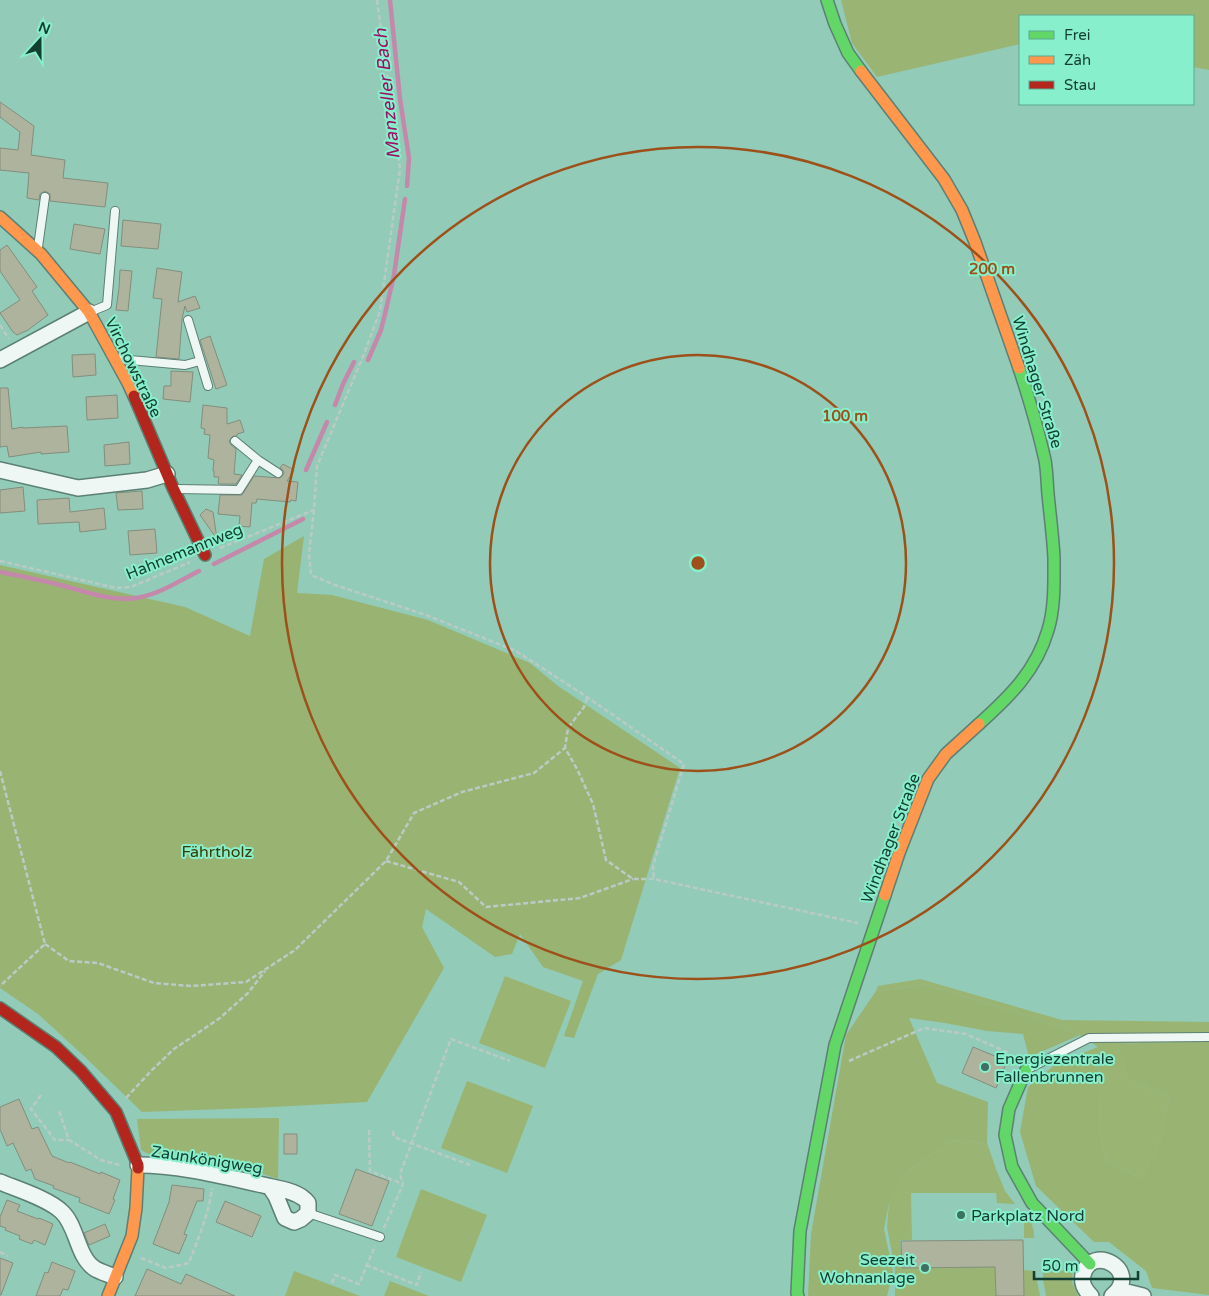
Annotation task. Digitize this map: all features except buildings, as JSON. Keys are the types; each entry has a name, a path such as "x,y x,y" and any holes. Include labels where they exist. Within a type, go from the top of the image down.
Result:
{"street":[{"name":"Windhager Straße","path":"798,1296 800,1231 835,1045 900,853 928,779 946,754 1016,689 1037,657 1048,630 1053,603 1054,574 1053,541 1045,461 1031,407 1008,334 975,242 962,210 944,179 866,80 848,53 827,0"},
{"name":"Virchowstraße","path":"0,217 37,251 89,312 128,383 170,481 205,554"},
{"path":"0,360 89,312"},
{"path":"0,470 78,488 148,480 170,481"},
{"path":"0,1008 56,1047 81,1071 116,1112 138,1165 136,1208 132,1236 108,1296"},
{"path":"1026,1070 1010,1110 1005,1135 1012,1167 1032,1203 1090,1264"},
{"name":"Zaunkönigweg","path":"138,1165 157,1165 214,1174 270,1187 293,1193 304,1198 308,1203 308,1213 294,1222 285,1218 270,1187"},
{"path":"0,1182 48,1202 63,1212 85,1259 93,1268 115,1277"},
{"path":"1091,1296 1086,1292 1082,1277 1090,1264 1104,1260 1112,1263 1121,1275 1121,1282 1115,1293 1143,1296"}],"lane":[{"path":"37,251 45,197"},
{"path":"89,312 106,305 115,211"},
{"path":"188,320 208,386"},
{"path":"115,359 185,365 200,361"},
{"path":"235,441 258,460 278,473"},
{"path":"170,481 239,490 258,460"},
{"path":"1026,1070 1089,1038 1209,1037"},
{"path":"308,1213 380,1237"}],"path":[{"path":"377,0 400,169 380,311 317,466 309,554 311,575 334,585 426,615 516,651 684,764 653,866 654,879"},
{"name":"Hahnemannweg","path":"0,561 116,588 131,588 205,554 314,510"},
{"path":"587,697 584,707 568,728 565,748 593,804 606,860 632,879"},
{"path":"0,771 45,944 69,961 98,963 154,982 191,986 246,982 295,950 386,861 414,813 462,792 534,773 565,748"},
{"path":"386,861 459,882 486,908 580,898 632,879 654,879 874,927"},
{"path":"0,986 45,944"},
{"path":"126,1100 152,1070 174,1049 220,1018 248,993 266,969"},
{"path":"831,1068 924,1028 966,1034 1007,1052 1026,1070"},
{"path":"332,1283 335,1275 359,1284 403,1184 400,1174 451,1039 510,1061"},
{"path":"42,1095 31,1109 55,1140 68,1140 101,1160 122,1165 138,1165"},
{"path":"59,1111 68,1140"},
{"path":"369,1130 370,1171 403,1184"},
{"path":"393,1131 394,1137 470,1165"},
{"path":"126,1252 166,1268 188,1263 199,1237 211,1196 214,1174"},
{"path":"0,1252 8,1256"},
{"path":"366,1266 416,1284 421,1272"}],"green space":[{"path":"841,0 1209,0 1209,70 1194,67 1194,15 1019,15 1019,44 877,77 852,43"},
{"name":"Fährtholz","path":"304,536 297,593 332,595 428,620 530,663 558,686 680,768 621,960 598,974 574,1038 564,1036 583,981 543,967 520,934 512,954 495,957 426,909 422,927 444,968 367,1102 142,1112 38,1014 0,988 0,565 185,607 250,636 264,559"},
{"path":"505,976 571,1001 545,1068 479,1043"},
{"path":"920,979 1062,1020 1209,1022 1209,1041 1117,1044 1128,1079 1169,1097 1159,1145 1140,1178 1106,1159 1100,1137 1098,1047 1080,1035 1028,1016 925,985 876,991 878,986"},
{"path":"925,985 1028,1016 1080,1035 1029,1057 1023,1034 987,1031 909,1018 937,1083 988,1102 987,1143 951,1140 903,1175 889,1203 884,1229 893,1272 887,1296 808,1296 811,1234 846,1035 876,991"},
{"path":"1209,1041 1209,1295 1152,1288 1146,1271 1109,1242 1094,1242 1036,1186 1020,1132 1028,1087 1056,1064 1098,1047 1100,1137 1106,1159 1140,1178 1159,1145 1169,1097 1128,1079 1117,1044"},
{"path":"467,1081 533,1106 507,1173 441,1148"},
{"path":"279,1118 278,1179 238,1168 168,1160 148,1154 141,1150 137,1119"},
{"path":"951,1140 987,1143 1005,1191 1015,1204 997,1203 996,1193 911,1193 912,1240 900,1240 902,1268 995,1267 996,1296 895,1296 895,1269 887,1227 889,1203 903,1175"},
{"path":"421,1189 487,1215 461,1282 396,1257"},
{"path":"1024,1219 1029,1219 1033,1228 1034,1238 1024,1238"},
{"path":"1023,1270 1035,1271 1040,1296 1024,1296"},
{"path":"1073,1270 1072,1282 1078,1296 1046,1296 1043,1271"},
{"path":"294,1271 360,1296 285,1296"},
{"path":"390,1281 429,1296 384,1296"}],"waterway":[{"name":"Manzeller Bach","path":"390,0 400,99 409,158 407,186"},
{"name":"Manzeller Bach","path":"368,360 381,330 394,275 405,199"},
{"name":"Manzeller Bach","path":"335,405 354,362"},
{"name":"Manzeller Bach","path":"306,470 327,422"},
{"name":"Manzeller Bach","path":"214,564 303,519"},
{"name":"Manzeller Bach","path":"0,572 98,595 127,599 152,594 199,571"}],"traffic: fast":[{"path":"827,0 848,53 861,71"},
{"path":"979,724 1021,682 1037,658 1048,630 1053,603 1054,558 1046,464 1019,368"},
{"path":"798,1296 800,1231 835,1045 885,895"},
{"path":"1026,1070 1009,1109 1005,1135 1012,1167 1032,1203 1090,1264"}],"traffic: slow":[{"path":"861,71 944,179 962,210 1019,368"},
{"path":"0,217 41,254 89,312 134,396"},
{"path":"885,895 928,779 946,754 979,724"},
{"path":"108,1296 132,1236 136,1208 138,1168"}],"traffic: jam":[{"path":"134,396 173,488 205,555"},
{"path":"0,1008 56,1047 81,1071 116,1112 138,1168"}],"place":[{"name":"Energiezentrale Fallenbrunnen","path":"985,1067"},
{"name":"Parkplatz Nord","path":"961,1215"},
{"name":"Seezeit Wohnanlage","path":"925,1268"}]}
